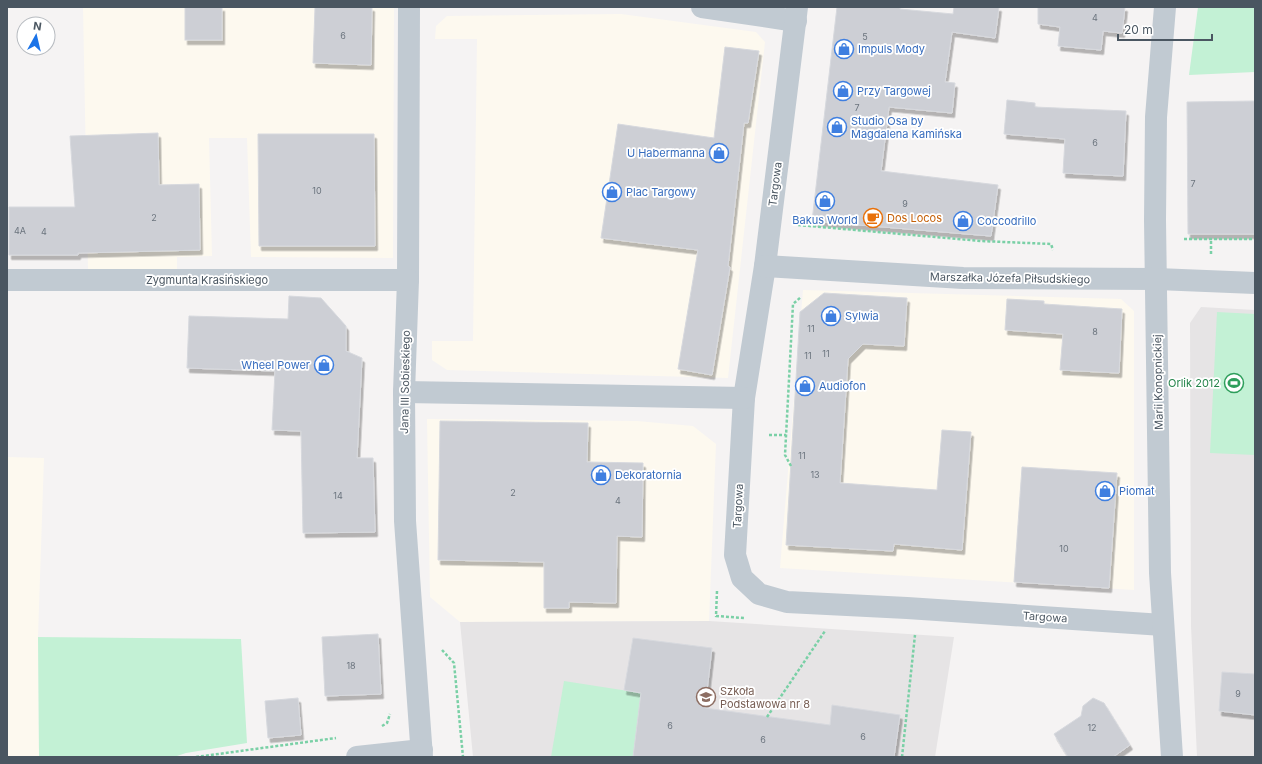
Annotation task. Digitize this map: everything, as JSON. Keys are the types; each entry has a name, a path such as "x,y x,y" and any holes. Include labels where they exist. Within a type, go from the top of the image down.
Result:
{"street":[{"name":"Jana III Sobieskiego","path":"410,7 408,280 404,392 406,522 422,753"},
{"path":"702,7 797,14"},
{"name":"Marii Konopnickiej","path":"1165,7 1156,117 1157,279 1160,573 1172,757"},
{"name":"Targowa","path":"797,14 765,266 744,398 735,555 742,578 759,594 787,602 907,608 1163,625"},
{"name":"Marszałka Józefa Piłsudskiego","path":"765,266 963,278 1157,279 1255,284"},
{"name":"Zygmunta Krasińskiego","path":"7,280 408,280"},
{"path":"404,392 744,398"},
{"path":"357,757 422,753"}],"path":[{"path":"793,223 801,227 981,241 1051,244 1054,252"},
{"path":"1177,239 1255,239"},
{"path":"791,466 785,455 793,304 803,294"},
{"path":"767,717 825,630"},
{"path":"902,757 916,631"},
{"path":"439,646 454,663 464,757"},
{"path":"196,757 337,738"}],"shaded area":[{"path":"83,7 394,7 393,258 251,257 247,138 209,138 212,256 177,257 177,272 88,270"},
{"name":"Plac Targowy","path":"621,14 756,32 765,42 728,378 447,370 432,360 432,341 473,341 477,39 435,39 436,26 447,16"},
{"path":"803,290 1121,299 1134,311 1134,590 780,568"},
{"path":"1201,307 1255,310 1255,757 1197,757 1191,626 1190,323"},
{"path":"427,419 637,421 693,426 716,444 709,621 460,622 430,597"},
{"path":"7,457 44,458 38,637 39,757 7,757"},
{"name":"Szkoła Podstawowa nr 8","path":"709,621 954,637 935,757 473,757 460,622"}],"green space":[{"path":"1198,7 1255,7 1255,72 1189,75"},
{"name":"Orlik 2012","path":"1217,312 1255,314 1255,455 1210,453"},
{"path":"38,637 241,639 247,743 186,753 174,757 39,757"},
{"path":"564,681 641,693 633,757 551,757"}],"building":[{"path":"185,7 222,7 222,40 185,40"},
{"path":"315,7 372,7 371,65 313,63"},
{"path":"837,7 900,7 900,9 953,14 954,7 999,7 995,38 952,32 945,82 955,83 952,113 889,107 881,171 998,185 991,236 812,221"},
{"path":"1038,7 1125,7 1122,33 1103,31 1101,50 1058,46 1060,27 1038,24"},
{"path":"725,47 759,51 748,123 744,123 728,266 730,267 712,375 678,369 698,250 601,238 618,124 714,138"},
{"path":"1007,100 1035,103 1035,107 1126,111 1123,176 1063,173 1065,139 1004,134"},
{"path":"1255,101 1255,234 1188,234 1187,102"},
{"path":"158,133 159,185 199,184 200,250 78,253 78,255 9,255 9,207 75,207 70,136"},
{"path":"258,134 374,134 375,246 259,246"},
{"path":"824,293 907,298 904,346 863,344 848,359 840,483 937,490 942,430 971,432 962,550 894,544 893,551 786,545 800,312"},
{"path":"289,296 321,298 346,326 346,351 362,358 357,458 373,458 375,532 303,533 301,431 272,430 275,371 187,368 189,316 288,319"},
{"path":"1007,299 1044,301 1044,304 1122,309 1119,373 1060,370 1063,334 1005,330"},
{"path":"440,421 588,423 587,462 643,463 642,537 617,536 616,603 569,602 569,608 544,608 544,562 438,560"},
{"path":"1022,467 1117,473 1109,588 1014,582"},
{"path":"378,634 381,694 325,696 322,637"},
{"path":"633,638 712,648 705,708 830,725 832,705 900,715 894,757 633,757 641,693 624,690"},
{"path":"1222,672 1255,674 1255,715 1219,711"},
{"path":"298,698 301,735 268,738 265,701"},
{"path":"1093,698 1104,703 1130,745 1113,757 1068,757 1054,734 1081,716 1083,706"}],"place":[{"name":"Impuls Mody","path":"844,49"},
{"name":"Przy Targowej","path":"843,91"},
{"name":"Studio Osa by Magdalena Kamińska","path":"837,127"},
{"name":"U Habermanna","path":"719,153"},
{"name":"Plac Targowy","path":"612,192"},
{"name":"Bakus World","path":"825,201"},
{"name":"Dos Locos","path":"873,218"},
{"name":"Coccodrillo","path":"963,221"},
{"name":"Sylwia","path":"831,316"},
{"name":"Wheel Power","path":"324,365"},
{"name":"Orlik 2012","path":"1234,383"},
{"name":"Audiofon","path":"805,386"},
{"name":"Dekoratornia","path":"601,475"},
{"name":"Piomat","path":"1105,491"},
{"name":"Szkoła Podstawowa nr 8","path":"706,697"}]}
